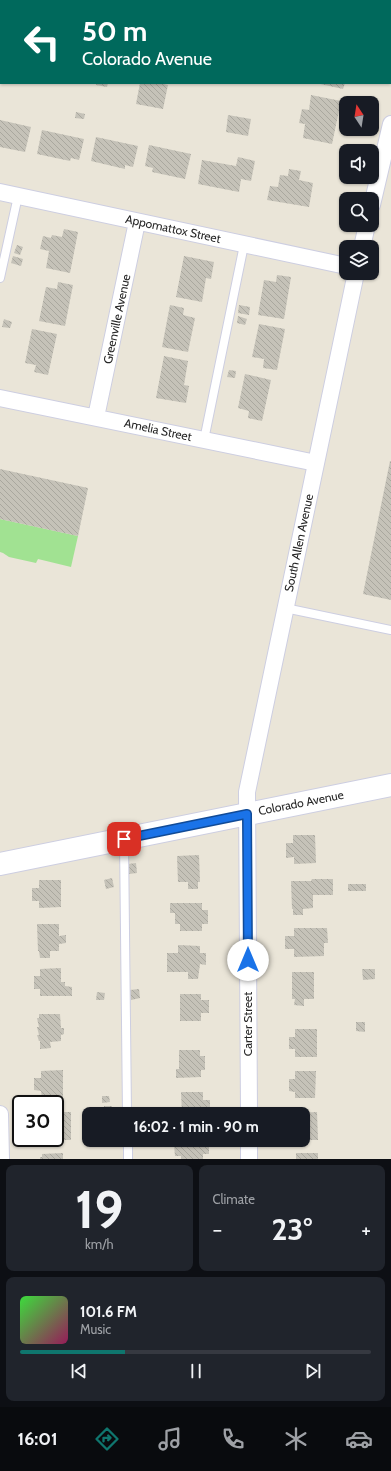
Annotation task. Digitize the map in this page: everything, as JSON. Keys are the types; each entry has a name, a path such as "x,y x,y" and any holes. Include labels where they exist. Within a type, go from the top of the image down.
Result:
{"street":[{"path":"375,192 391,124"},
{"name":"Appomattox Street","path":"0,192 339,265"},
{"name":"Greenville Avenue","path":"96,417 138,222"},
{"name":"South Allen Avenue","path":"247,814 248,792 285,608 355,280"},
{"name":"Amelia Street","path":"0,398 316,463"},
{"name":"Colorado Avenue","path":"0,864 391,785"},
{"name":"Carter Street","path":"247,814 249,1107"},
{"path":"0,1114 1,1159"},
{"path":"249,1147 249,1159"}],"lane":[{"path":"0,278 18,196"},
{"path":"204,440 244,245"},
{"path":"285,608 391,630"},
{"path":"124,839 127,1107"},
{"path":"128,1147 128,1159"}],"green space":[{"path":"0,519 78,536 71,567 38,559 36,563 9,557 0,552"}],"building":[{"path":"96,84 108,84 107,87"},
{"path":"140,84 168,85 163,109 136,104"},
{"path":"320,84 345,84 343,89"},
{"path":"311,95 339,101 339,111 332,144 303,138 305,124 299,123 302,109 309,110"},
{"path":"76,112 85,114 84,119 75,118"},
{"path":"228,115 251,119 248,136 226,132"},
{"path":"0,120 31,127 25,152 0,147"},
{"path":"42,130 84,139 79,160 71,158 70,161 37,154"},
{"path":"96,137 138,146 133,167 125,165 125,169 91,161"},
{"path":"149,145 191,154 185,179 152,172 153,168 145,166"},
{"path":"238,157 255,161 251,181 241,179 239,192 198,184 202,160 236,166"},
{"path":"289,169 301,171 299,180 313,183 309,207 267,200 270,186 278,187 280,175 288,176"},
{"path":"64,229 78,232 70,273 46,268 49,251 40,249 43,236 51,238 52,235 62,237"},
{"path":"17,245 23,247 20,255 14,253"},
{"path":"13,256 23,259 21,266 11,263"},
{"path":"184,256 214,262 211,279 206,278 202,302 176,297"},
{"path":"277,275 291,277 284,319 258,315 264,280 276,282"},
{"path":"58,282 73,285 65,326 39,321 46,287 57,289"},
{"path":"170,305 184,308 183,315 195,318 188,352 162,347"},
{"path":"239,305 250,307 249,315 238,313"},
{"path":"238,316 247,319 245,325 237,323"},
{"path":"4,319 12,322 10,328 2,327"},
{"path":"259,324 285,329 277,370 263,368 264,359 252,357"},
{"path":"32,329 57,334 48,375 34,372 36,365 25,363"},
{"path":"164,356 188,361 184,385 189,386 186,403 156,398"},
{"path":"229,370 236,371 235,378 227,377"},
{"path":"245,374 271,380 262,421 248,418 249,411 238,408"},
{"path":"391,461 391,600 363,594"},
{"path":"0,469 88,488 78,536 0,519"},
{"path":"293,835 315,835 316,863 294,864 294,857 286,858 286,843 293,843"},
{"path":"199,855 200,882 198,882 198,889 188,889 188,882 178,882 177,856"},
{"path":"136,863 137,873 129,874 128,864"},
{"path":"112,878 114,887 106,889 104,880"},
{"path":"312,879 333,879 333,895 313,895 313,908 303,909 303,915 293,915 291,881 311,881"},
{"path":"39,880 61,880 61,907 39,908 39,901 32,901 32,888 39,888"},
{"path":"348,884 366,884 366,891 348,891"},
{"path":"170,903 202,903 202,910 208,910 208,924 202,924 202,931 180,931 180,924 175,924 175,913 170,913"},
{"path":"37,924 59,924 59,936 66,935 66,943 59,944 59,951 50,951 50,958 40,958 38,951"},
{"path":"294,928 327,928 328,943 324,943 324,956 294,957 294,949 285,949 285,936 294,936"},
{"path":"178,945 200,946 200,953 206,953 206,965 200,964 198,979 188,979 188,972 167,972 167,953 178,953"},
{"path":"61,968 61,982 65,982 65,986 72,987 72,996 40,996 40,989 34,989 34,976 40,976 40,969"},
{"path":"362,969 375,969 375,979 363,980"},
{"path":"292,972 314,972 314,999 304,999 304,1006 294,1005 295,999 292,999"},
{"path":"139,989 140,998 131,1000 130,990"},
{"path":"97,992 105,993 104,1000 96,1000"},
{"path":"180,994 201,994 201,1000 209,1000 209,1013 201,1013 201,1021 180,1021"},
{"path":"39,1014 60,1014 61,1028 64,1028 64,1034 61,1035 61,1041 50,1042 51,1048 40,1049 40,1041 37,1035 39,1035 37,1018 39,1018"},
{"path":"356,1022 365,1022 365,1032 356,1031"},
{"path":"295,1029 317,1029 317,1057 295,1057 295,1049 289,1049 289,1037 295,1037"},
{"path":"179,1050 200,1050 200,1056 205,1056 205,1070 201,1070 201,1077 176,1078 176,1069 179,1069"},
{"path":"63,1070 63,1095 42,1095 41,1091 34,1090 34,1078 41,1078 41,1071"},
{"path":"295,1071 316,1071 315,1098 295,1098 295,1092 289,1091 289,1079 295,1079"},
{"path":"181,1092 203,1092 203,1100 210,1100 210,1107 182,1107"},
{"path":"102,1096 109,1096 110,1102 102,1103"},
{"path":"64,1112 71,1112 71,1140 64,1140"},
{"path":"310,1112 317,1112 318,1140 310,1140"},
{"path":"174,1147 209,1147 209,1154 203,1154 203,1159 181,1159 181,1156 175,1156"},
{"path":"63,1153 63,1159 40,1159 42,1154"},
{"path":"296,1153 318,1153 318,1159 296,1159"}],"route":[{"path":"124,839 247,814 248,960"}]}
